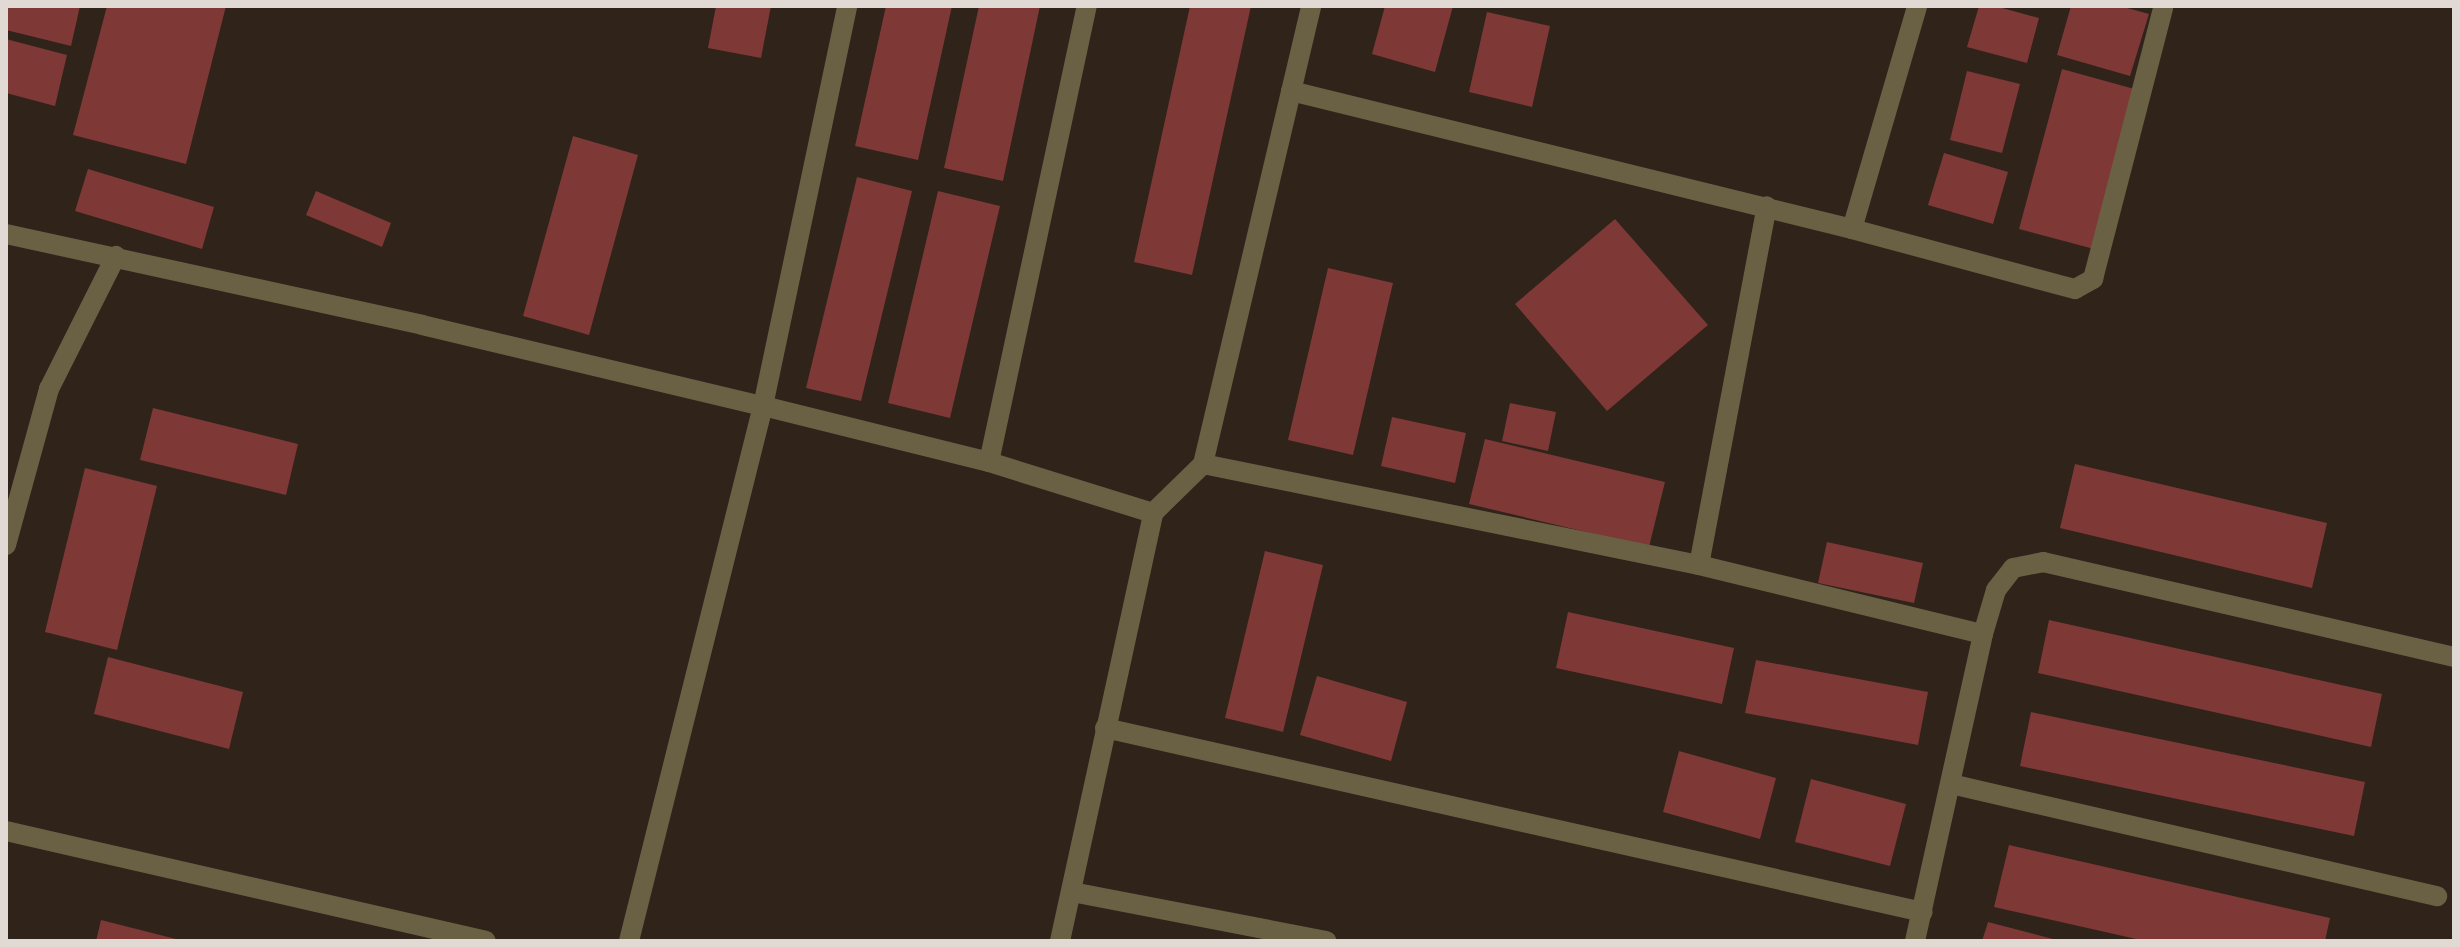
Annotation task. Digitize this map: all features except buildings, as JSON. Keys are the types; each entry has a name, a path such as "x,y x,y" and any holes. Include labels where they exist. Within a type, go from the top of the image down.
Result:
{"street":[{"path":"629,941 763,406 847,6"},
{"path":"989,462 1087,6"},
{"path":"1060,941 1153,513 1203,464 1311,6"},
{"path":"1852,229 1917,6"},
{"path":"1291,91 1767,206 2075,289 2093,279 2163,8"},
{"path":"1699,565 1767,206"},
{"path":"6,234 116,256 763,406 989,462 1153,513"},
{"path":"6,545 49,389 116,256"},
{"path":"1203,464 1699,565 1983,634"},
{"path":"1915,941 1983,634 1996,590 2013,568 2043,562 2454,657"},
{"path":"1105,728 1923,912"},
{"path":"1951,784 2437,896"},
{"path":"6,831 486,941"},
{"path":"1072,892 1326,941"}]}
